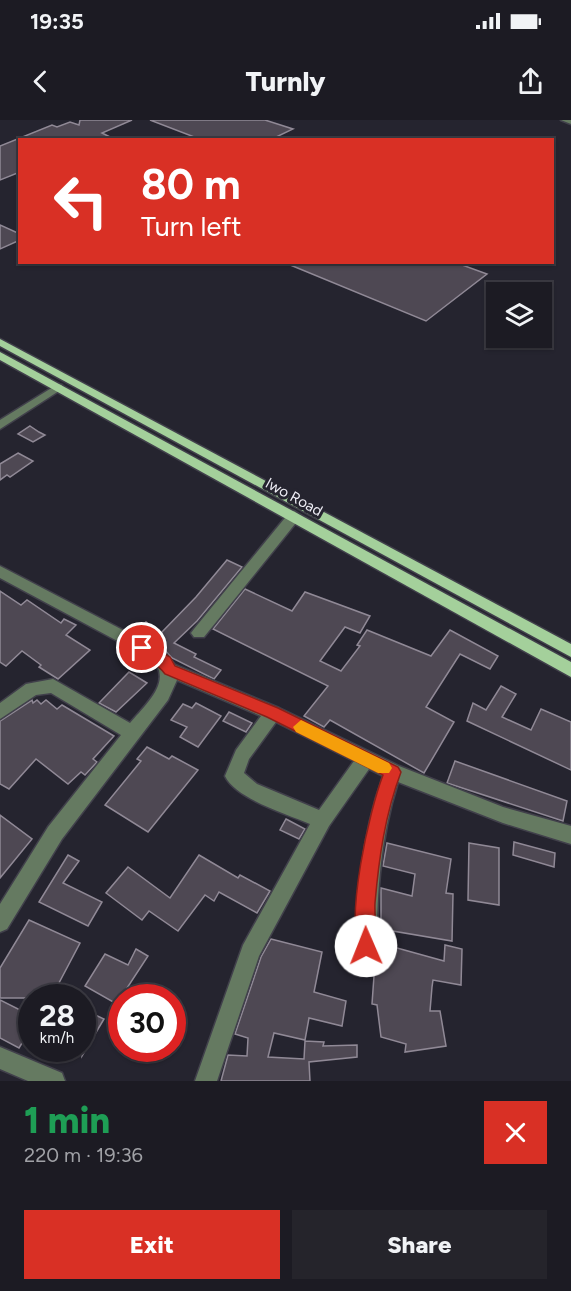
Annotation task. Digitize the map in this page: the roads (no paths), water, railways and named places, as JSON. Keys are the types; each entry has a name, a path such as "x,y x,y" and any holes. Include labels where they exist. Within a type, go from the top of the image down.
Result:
{"main road":[{"name":"Iwo Road","path":"0,342 571,651"},
{"name":"Iwo Road","path":"0,355 571,670"},
{"path":"80,398 93,391"}],"street":[{"path":"565,120 571,122"},
{"path":"0,425 58,387"},
{"path":"199,633 294,516"},
{"path":"0,571 157,655 170,670 273,713 393,772 503,815 571,835"},
{"path":"0,922 55,832 162,695 170,677 170,670"},
{"path":"0,712 32,689 54,686 133,734"},
{"path":"273,713 242,755 234,776 251,790 322,820"},
{"path":"206,1081 250,951 322,820 366,759"},
{"path":"367,966 366,908 370,860 380,806 393,772"},
{"path":"0,1058 54,1081"}]}
